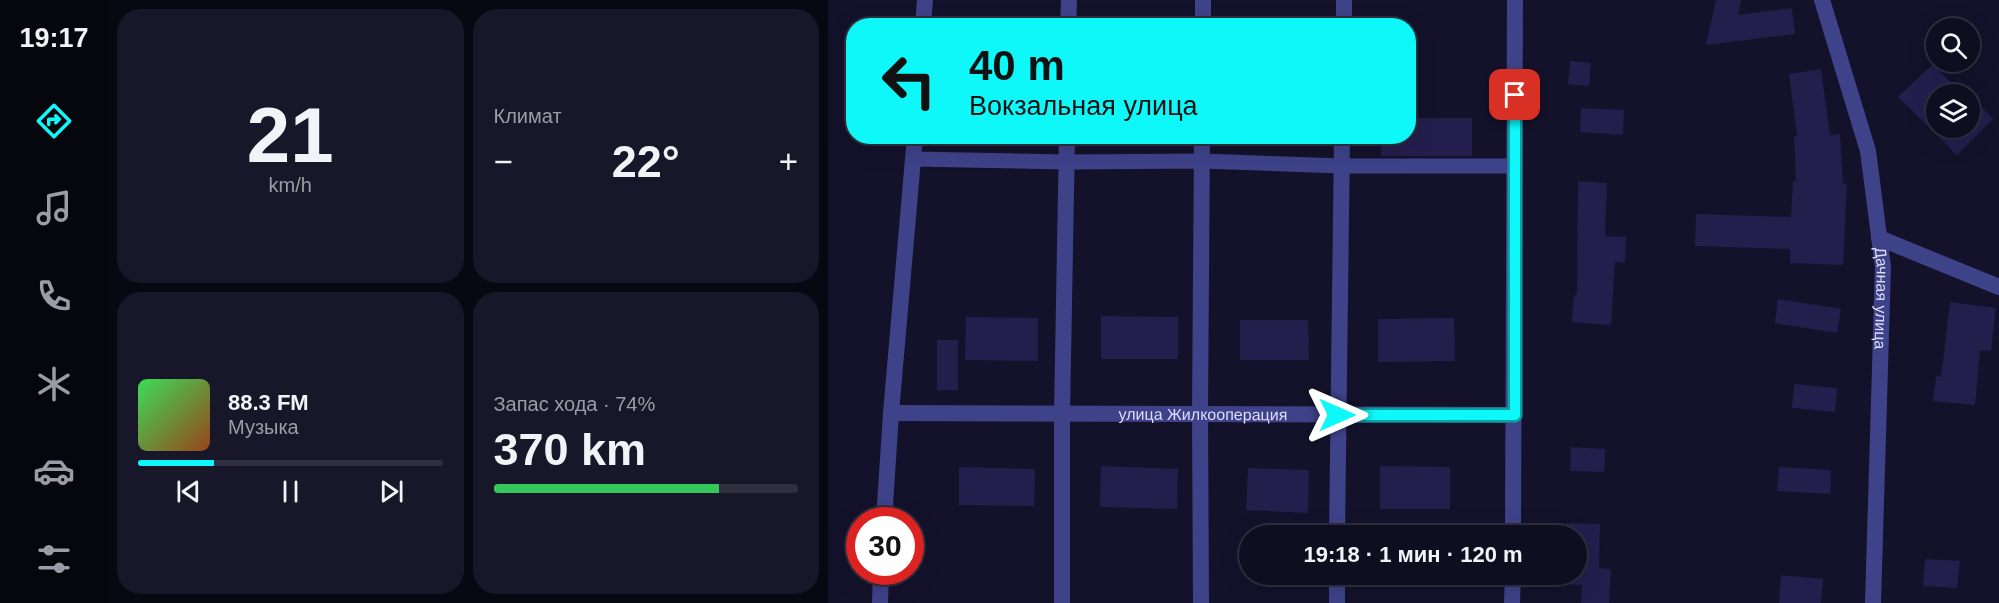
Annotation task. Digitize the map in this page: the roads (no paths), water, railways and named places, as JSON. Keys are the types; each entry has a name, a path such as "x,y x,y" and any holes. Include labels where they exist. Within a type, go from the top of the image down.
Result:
{"street":[{"path":"924,18 925,0"},
{"path":"1068,18 1069,0"},
{"path":"1203,0 1203,18"},
{"path":"1344,0 1344,18"},
{"path":"1514,525 1515,0"},
{"name":"Дачная улица","path":"1822,0 1868,151 1883,267 1873,603"},
{"path":"885,507 914,144"},
{"path":"1062,603 1062,414 1067,144"},
{"path":"1201,603 1202,144"},
{"path":"1337,525 1342,144"},
{"path":"1879,238 1999,287"},
{"name":"улица Жилкооперация","path":"891,413 1515,415"},
{"path":"880,603 881,585"},
{"path":"1337,585 1337,603"},
{"path":"1512,603 1513,585"}],"lane":[{"path":"913,159 1066,162 1202,161 1342,166 1515,166"}]}
